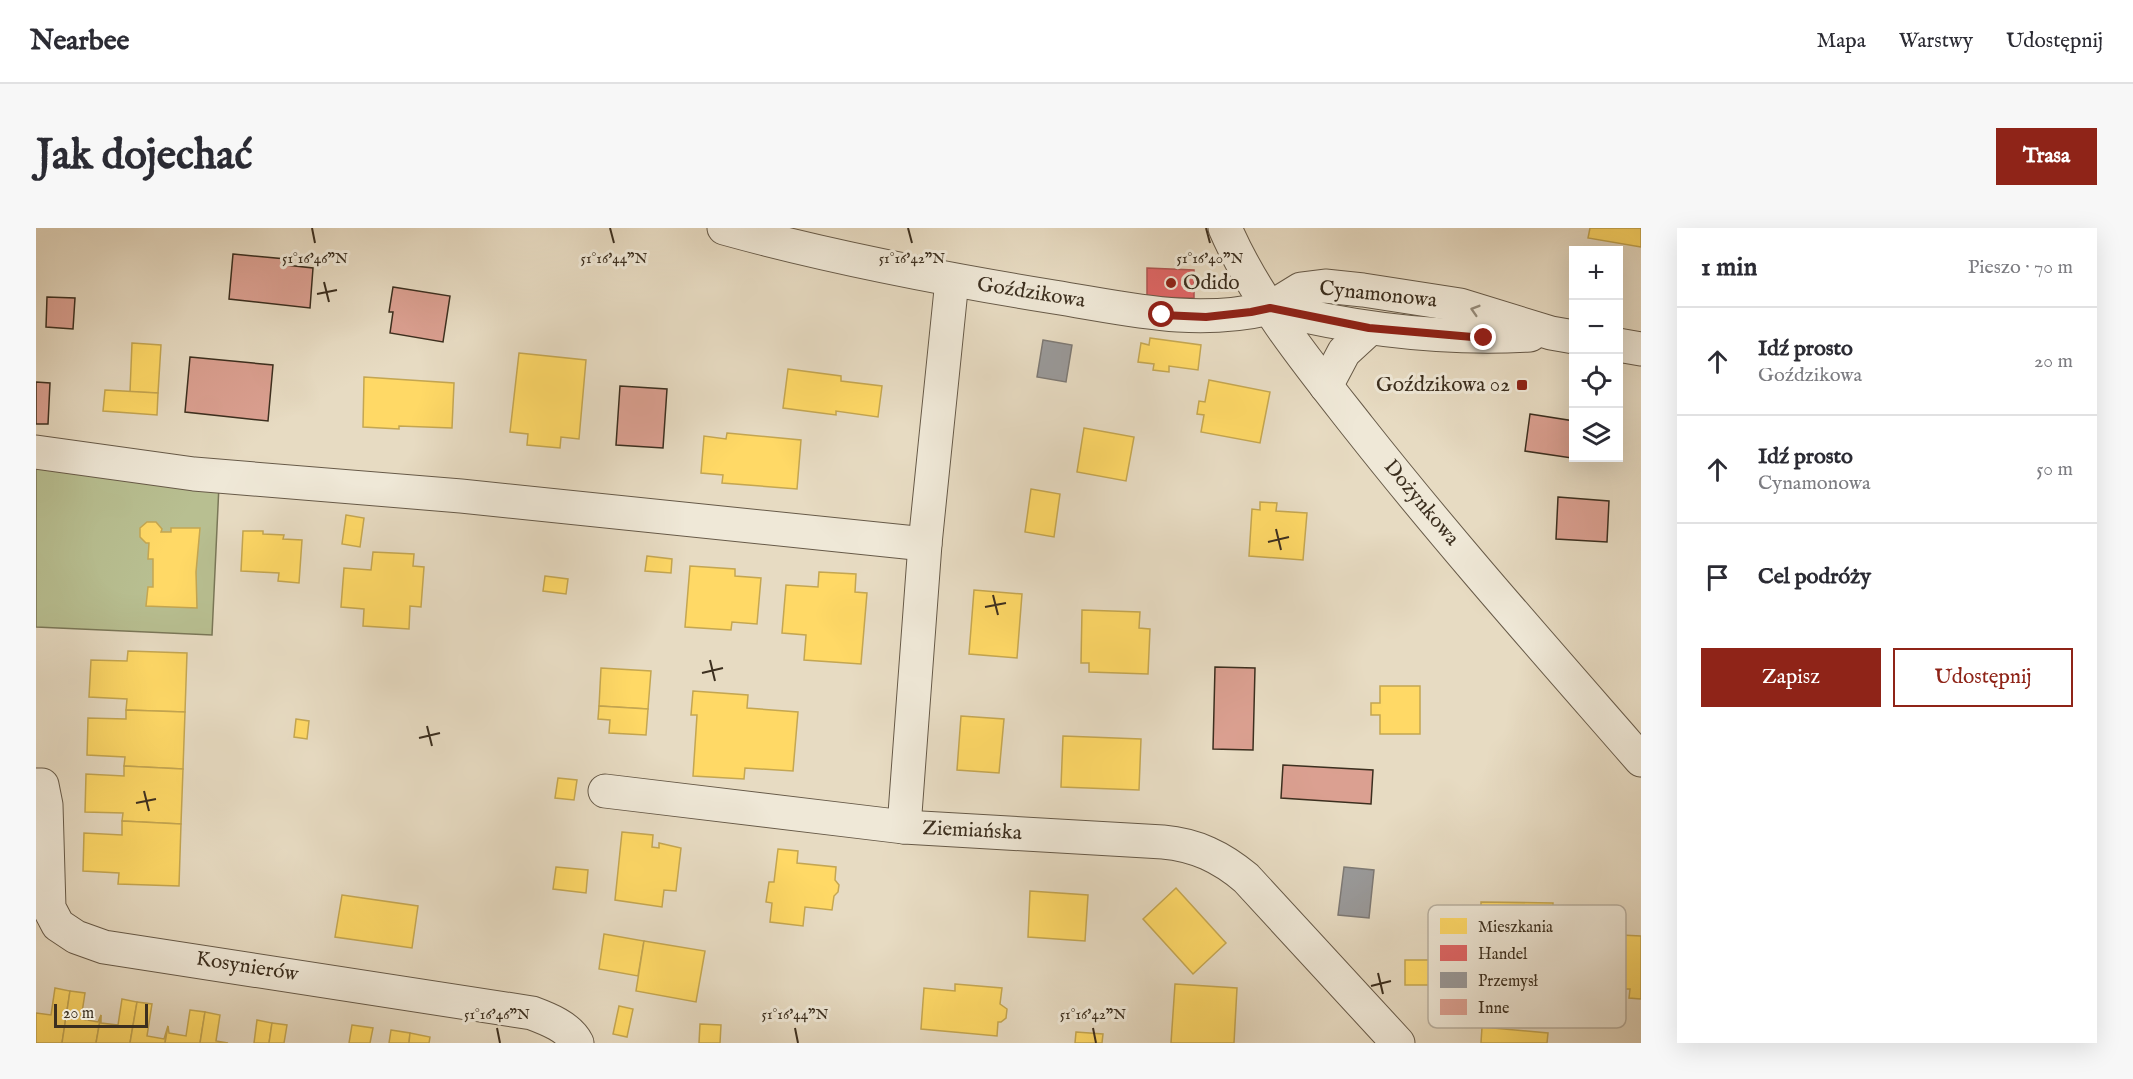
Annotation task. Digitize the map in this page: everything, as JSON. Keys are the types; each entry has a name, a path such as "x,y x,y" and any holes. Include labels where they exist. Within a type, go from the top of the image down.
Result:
{"street":[{"name":"Goździkowa","path":"724,228 915,274 1162,315 1206,317 1270,308"},
{"name":"Dożynkowa","path":"1226,228 1270,308 1326,386 1429,514 1641,760"},
{"name":"Ziemiańska","path":"951,280 925,544 904,827 1163,842 1187,845 1210,853 1246,878 1398,1043"},
{"name":"Cynamonowa","path":"1270,308 1301,289 1325,286 1460,305 1562,335"},
{"name":"Cynamonowa","path":"1270,308 1369,328 1484,338 1562,335"},
{"name":"Cynamonowa","path":"1326,386 1344,352 1369,328"},
{"path":"1623,346 1641,349"},
{"path":"36,452 194,474 460,496 925,544"},
{"name":"Kosynierów","path":"36,785 42,785 46,805 49,908 58,925 76,937 104,947 532,1013 553,1021 574,1037 577,1043"},
{"path":"605,791 904,827"}],"green space":[{"path":"36,464 219,485 212,635 36,627"}],"building: Mieszkania":[{"path":"1590,228 1641,228 1641,247 1588,238"},
{"path":"1150,338 1201,345 1198,370 1169,366 1169,372 1153,370 1154,364 1138,362 1141,343 1149,345"},
{"path":"132,343 161,345 158,393 130,392"},
{"path":"519,353 586,360 579,439 561,437 560,448 527,445 528,434 510,432"},
{"path":"788,369 841,376 841,381 882,386 878,417 836,411 836,415 783,408"},
{"path":"364,377 454,383 452,428 363,427"},
{"path":"1209,380 1270,392 1260,443 1201,432 1204,415 1197,414 1199,401 1205,402"},
{"path":"105,390 158,393 157,415 103,411"},
{"path":"1084,428 1134,437 1126,481 1077,472"},
{"path":"727,433 801,440 797,489 722,483 723,475 701,473 704,436 726,439"},
{"path":"1031,489 1060,494 1054,537 1025,532"},
{"path":"1260,502 1277,503 1276,511 1307,513 1303,560 1249,556 1252,509 1260,510"},
{"path":"346,515 364,518 360,547 342,544"},
{"path":"147,522 156,522 162,529 161,532 171,532 171,528 200,528 196,572 197,608 146,606 148,587 153,587 153,559 148,559 149,543 140,537 140,528"},
{"path":"243,531 263,531 263,534 284,535 283,539 302,540 299,583 278,581 279,573 241,571"},
{"path":"373,552 414,554 413,566 424,567 421,607 410,606 409,629 363,626 364,609 341,607 344,568 371,570"},
{"path":"647,556 672,559 671,573 645,571"},
{"path":"690,566 735,569 735,576 761,578 757,624 732,622 731,630 685,627"},
{"path":"819,572 856,574 855,592 867,593 861,664 804,660 806,635 782,633 786,585 818,587"},
{"path":"545,576 568,579 566,594 543,591"},
{"path":"974,590 1022,594 1017,658 969,654"},
{"path":"1082,610 1140,612 1139,628 1150,629 1148,674 1089,672 1089,663 1081,663"},
{"path":"128,651 187,653 185,712 126,710 127,699 89,697 91,660 127,661"},
{"path":"601,668 651,671 648,709 599,706"},
{"path":"1380,686 1420,686 1420,734 1380,734 1380,715 1371,715 1371,703 1380,703"},
{"path":"693,691 748,695 747,708 798,712 793,771 745,768 744,779 693,776 697,715 691,715"},
{"path":"599,706 648,709 646,735 609,733 610,720 598,719"},
{"path":"126,710 185,712 183,769 124,766 125,757 87,755 88,718 126,719"},
{"path":"961,716 1004,719 999,773 957,770"},
{"path":"296,719 309,721 307,739 294,737"},
{"path":"1063,736 1141,739 1139,790 1061,787"},
{"path":"124,766 183,769 181,824 122,821 123,813 85,812 86,774 124,776"},
{"path":"558,778 577,780 574,800 555,798"},
{"path":"122,821 181,824 179,886 118,884 119,873 83,871 84,833 122,835"},
{"path":"622,832 653,835 652,847 659,848 659,843 681,848 676,891 664,890 662,907 615,900"},
{"path":"778,849 798,851 797,863 836,867 835,880 839,885 838,892 834,896 832,910 805,907 803,926 770,922 772,903 766,902 769,882 774,882"},
{"path":"556,867 588,870 586,893 553,889"},
{"path":"1176,888 1226,943 1193,974 1143,919"},
{"path":"1030,891 1088,895 1085,941 1028,937"},
{"path":"342,895 418,906 412,948 335,937"},
{"path":"1481,902 1553,903 1553,905 1481,905"},
{"path":"604,934 644,941 638,976 599,969"},
{"path":"1626,935 1641,936 1641,999 1629,998 1630,989 1626,989"},
{"path":"644,941 705,951 696,1002 636,991"},
{"path":"1405,960 1428,960 1428,985 1405,985"},
{"path":"955,984 1002,988 1000,1004 1007,1009 1006,1018 998,1022 997,1036 921,1029 924,988 955,991"},
{"path":"1175,984 1237,988 1234,1043 1171,1043"},
{"path":"55,988 70,991 62,1043 36,1043 36,1013 51,1015"},
{"path":"70,991 85,993 81,1019 98,1022 101,1015 96,1043 62,1043"},
{"path":"122,999 137,1002 130,1043 96,1043 101,1015 101,1023 118,1025"},
{"path":"137,1002 152,1004 147,1036 164,1039 168,1026 165,1043 130,1043"},
{"path":"619,1006 633,1009 627,1037 613,1034"},
{"path":"190,1010 205,1012 200,1043 165,1043 168,1026 169,1033 186,1036"},
{"path":"205,1012 220,1015 216,1041 228,1043 200,1043"},
{"path":"257,1020 272,1023 269,1043 254,1043"},
{"path":"272,1023 287,1025 284,1043 269,1043"},
{"path":"700,1024 721,1025 720,1043 699,1043"},
{"path":"352,1025 373,1028 370,1043 349,1043"},
{"path":"1482,1028 1548,1033 1547,1043 1481,1043"},
{"path":"391,1030 410,1033 409,1043 389,1043"},
{"path":"1076,1032 1103,1034 1102,1043 1075,1043"},
{"path":"410,1033 430,1037 429,1043 409,1043"}],"building: Handel":[{"name":"Odido","path":"1147,268 1194,270 1194,298 1147,297"}],"building: Przemysł":[{"path":"1043,340 1072,345 1066,382 1037,377"},
{"path":"1344,867 1374,870 1369,918 1338,915"}],"building: Inne":[{"path":"233,254 286,259 286,265 313,268 310,308 229,299"},
{"path":"393,287 450,296 443,342 390,333 393,312 389,312"},
{"path":"47,297 75,298 73,329 46,327"},
{"path":"190,357 273,365 268,421 185,412"},
{"path":"36,382 50,383 48,424 36,424"},
{"path":"620,386 667,389 663,448 616,445"},
{"path":"1530,414 1569,420 1569,458 1525,451"},
{"path":"1558,497 1609,501 1607,542 1556,539"},
{"path":"1215,667 1255,668 1253,750 1213,749"},
{"path":"1283,765 1373,770 1371,804 1281,798"}],"place":[{"name":"Odido","path":"1171,283"},
{"name":"Goździkowa 02","path":"1522,385"}],"route":[{"path":"1162,315 1206,317 1270,308 1369,328 1484,338"}]}
